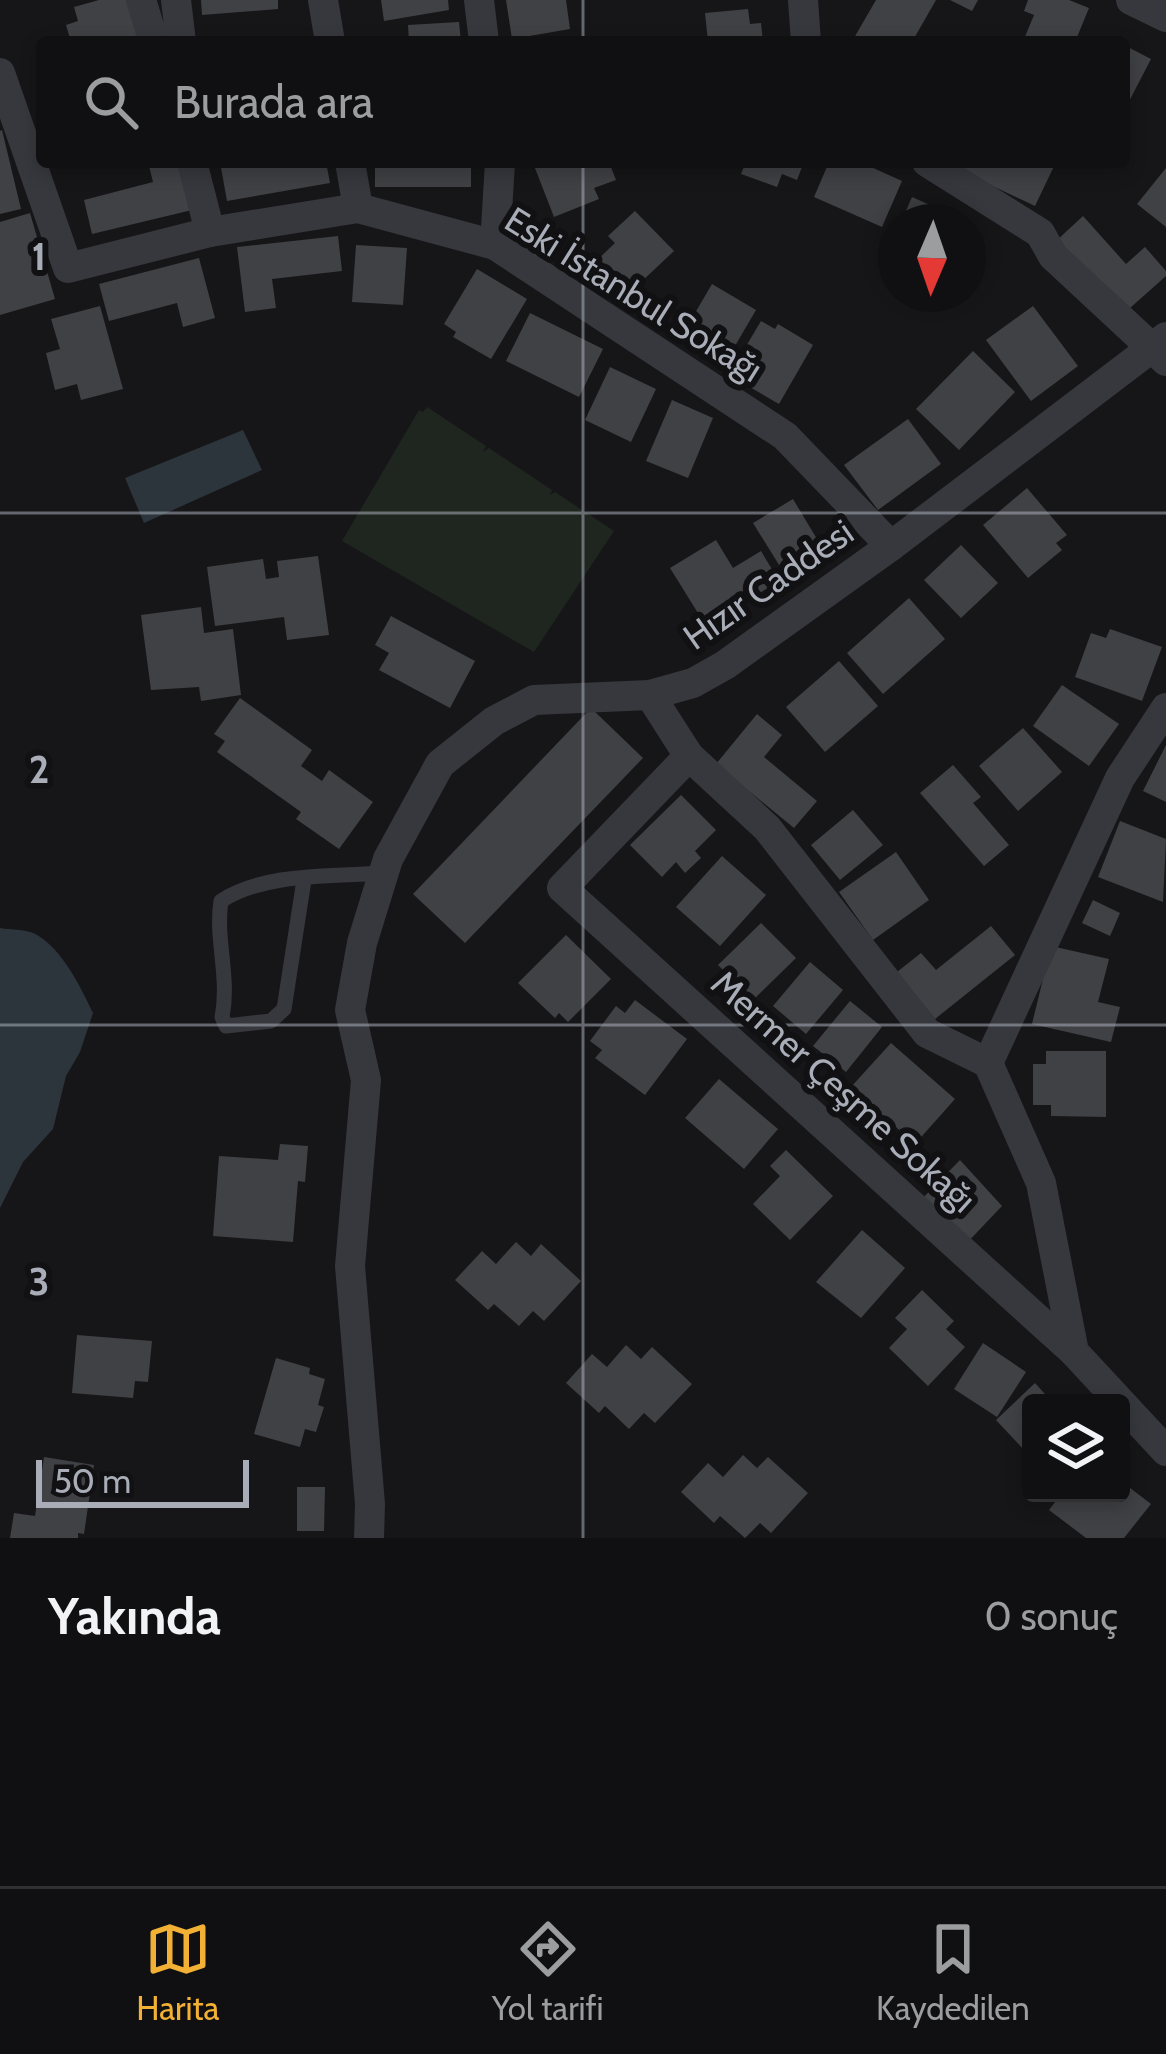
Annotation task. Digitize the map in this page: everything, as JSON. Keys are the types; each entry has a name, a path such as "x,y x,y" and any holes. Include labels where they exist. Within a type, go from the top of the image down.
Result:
{"street":[{"path":"141,0 152,36"},
{"path":"176,0 180,36"},
{"path":"323,0 329,36"},
{"path":"478,0 483,36"},
{"path":"803,0 806,36"},
{"path":"1131,0 1166,17"},
{"name":"Eski İstanbul Sokağı","path":"0,73 68,268 210,232 358,208 495,245 785,436 891,546"},
{"path":"194,168 210,232"},
{"path":"351,168 358,208"},
{"path":"495,245 500,168"},
{"path":"937,168 1040,233 1053,256 1162,350"},
{"name":"Hızır Caddesi","path":"369,1538 350,1266 366,1080 350,1010 362,943 383,873 440,764 494,721 534,700 650,695 693,683 1162,350"},
{"path":"650,695 689,756 767,828 927,1033 988,1063 1041,1183 1074,1352"},
{"path":"988,1063 1120,778 1166,708"},
{"name":"Mermer Çeşme Sokağı","path":"689,756 562,888 1074,1352 1166,1451"}],"lane":[{"path":"304,880 284,1010 271,1021 226,1026 222,1022 221,901 262,884 304,880 383,873"}],"shaded area":[{"path":"427,407 486,446 483,452 489,448 552,490 550,495 555,492 614,531 534,652 342,541 419,410"},
{"path":"243,430 262,470 144,523 125,478"},
{"path":"0,928 37,935 55,950 93,1013 66,1076 53,1129 23,1162 0,1208"}],"building":[{"path":"99,0 131,0 140,36 69,36 66,25 78,21 74,7"},
{"path":"201,0 278,0 278,9 202,15"},
{"path":"381,0 448,0 449,10 384,21"},
{"path":"506,0 566,0 570,29 512,36"},
{"path":"876,0 936,0 915,36 855,36"},
{"path":"950,0 978,0 972,11"},
{"path":"1028,0 1069,0 1089,8 1077,36 1025,36 1034,15 1024,11"},
{"path":"748,9 750,24 761,23 762,36 707,36 705,13"},
{"path":"459,22 460,36 409,36 408,25"},
{"path":"1130,48 1151,59 1130,99"},
{"path":"0,131 21,209 0,214"},
{"path":"150,168 182,168 192,210 92,234 84,200 153,182"},
{"path":"221,168 327,168 330,183 227,201"},
{"path":"375,168 471,168 471,187 375,187"},
{"path":"535,168 611,168 616,180 594,188 599,199 554,217"},
{"path":"744,168 802,168 797,180 782,174 777,187 741,174"},
{"path":"826,168 873,168 902,181 892,204 878,204 878,225 814,197"},
{"path":"962,168 1053,168 1035,206"},
{"path":"1166,168 1166,227 1137,204"},
{"path":"635,211 674,251 624,298 592,265 615,243 608,236"},
{"path":"30,213 55,299 0,315 0,222"},
{"path":"1083,216 1126,264 1145,247 1166,271 1121,316 1055,242"},
{"path":"338,236 342,271 272,279 276,308 245,312 237,247"},
{"path":"356,245 407,248 403,305 352,302"},
{"path":"199,258 215,318 183,327 177,303 109,321 99,284"},
{"path":"477,269 527,299 491,359 453,337 456,332 444,324"},
{"path":"712,284 756,310 725,363 681,337"},
{"path":"100,306 123,389 81,400 77,384 55,390 46,353 60,349 51,319"},
{"path":"1033,306 1078,366 1031,401 986,340"},
{"path":"530,313 603,349 579,397 506,361"},
{"path":"761,321 775,329 778,324 813,345 779,404 729,375"},
{"path":"973,351 1015,392 959,450 916,409"},
{"path":"610,367 656,389 631,442 585,420"},
{"path":"672,400 713,418 688,478 646,461"},
{"path":"908,419 941,464 878,510 844,465"},
{"path":"1027,488 1067,535 1056,543 1062,550 1028,578 983,525"},
{"path":"793,499 820,544 781,568 753,523"},
{"path":"716,540 733,568 761,551 779,581 706,626 670,568"},
{"path":"961,545 998,583 961,618 924,580"},
{"path":"318,556 329,635 287,640 284,617 215,626 207,567 263,559 266,579 279,577 277,561"},
{"path":"909,598 945,639 883,694 847,653"},
{"path":"201,607 204,633 233,629 241,695 201,701 199,687 151,690 141,615"},
{"path":"391,616 475,661 450,708 379,670 389,653 375,645"},
{"path":"1110,629 1162,647 1142,701 1075,677 1091,633 1106,638"},
{"path":"839,661 878,706 825,752 786,707"},
{"path":"1062,685 1119,724 1089,766 1033,726"},
{"path":"240,698 312,750 301,766 322,781 329,770 373,802 339,849 296,819 301,812 217,752 225,741 214,734"},
{"path":"591,708 643,758 465,943 413,894"},
{"path":"757,714 782,735 764,757 817,801 794,828 716,764"},
{"path":"1023,728 1062,772 1018,811 979,766"},
{"path":"1166,745 1166,802 1143,791"},
{"path":"953,765 981,797 973,803 1009,845 984,866 920,793"},
{"path":"681,795 716,830 695,851 701,858 685,873 676,862 662,877 630,845"},
{"path":"853,810 883,845 840,880 811,845"},
{"path":"1120,821 1166,839 1163,902 1098,877"},
{"path":"896,852 929,900 873,940 839,892"},
{"path":"722,856 766,895 720,946 676,907"},
{"path":"1093,900 1120,913 1110,936 1082,923"},
{"path":"761,923 796,958 753,1000 718,965"},
{"path":"991,926 1015,955 935,1019 897,972 921,953 936,970"},
{"path":"566,935 611,979 568,1022 559,1013 555,1018 518,983"},
{"path":"1051,946 1109,959 1098,1002 1120,1007 1111,1042 1032,1024"},
{"path":"810,962 843,990 806,1034 773,1006"},
{"path":"635,1000 687,1039 645,1095 595,1058 602,1050 590,1041 616,1006 625,1013"},
{"path":"850,1001 882,1027 846,1072 813,1046"},
{"path":"891,1043 955,1099 915,1144 851,1087"},
{"path":"1046,1051 1106,1051 1106,1117 1051,1116 1051,1105 1033,1105 1033,1064 1046,1064"},
{"path":"719,1079 778,1129 744,1169 685,1118"},
{"path":"280,1144 308,1146 305,1182 298,1181 293,1242 213,1236 219,1156 278,1160"},
{"path":"786,1150 833,1196 790,1240 753,1204 780,1176 770,1166"},
{"path":"960,1160 1002,1206 963,1247 918,1203"},
{"path":"862,1230 905,1268 861,1318 816,1282"},
{"path":"516,1242 531,1256 541,1244 581,1281 544,1321 533,1311 519,1326 494,1304 488,1310 455,1280 482,1251 496,1264"},
{"path":"922,1290 954,1321 946,1329 965,1347 928,1386 889,1348 907,1329 895,1318"},
{"path":"77,1335 152,1341 148,1382 135,1381 133,1398 72,1393"},
{"path":"983,1343 1026,1372 997,1417 954,1389"},
{"path":"626,1345 641,1359 652,1347 692,1384 655,1423 644,1413 629,1429 605,1406 599,1413 566,1383 592,1354 607,1367"},
{"path":"276,1358 310,1368 309,1374 325,1379 318,1405 324,1407 316,1432 305,1429 300,1447 254,1434"},
{"path":"1035,1383 1045,1394 1023,1394"},
{"path":"1022,1395 1022,1448 996,1420"},
{"path":"743,1455 757,1468 768,1457 808,1493 771,1533 760,1523 745,1538 720,1516 714,1523 681,1492 708,1463 723,1477"},
{"path":"44,1457 94,1465 84,1534 78,1533 78,1538 10,1538 14,1513 35,1516"},
{"path":"297,1487 325,1487 324,1531 297,1531"},
{"path":"1130,1488 1151,1504 1124,1538 1086,1538 1049,1510 1055,1502 1130,1502"}]}
